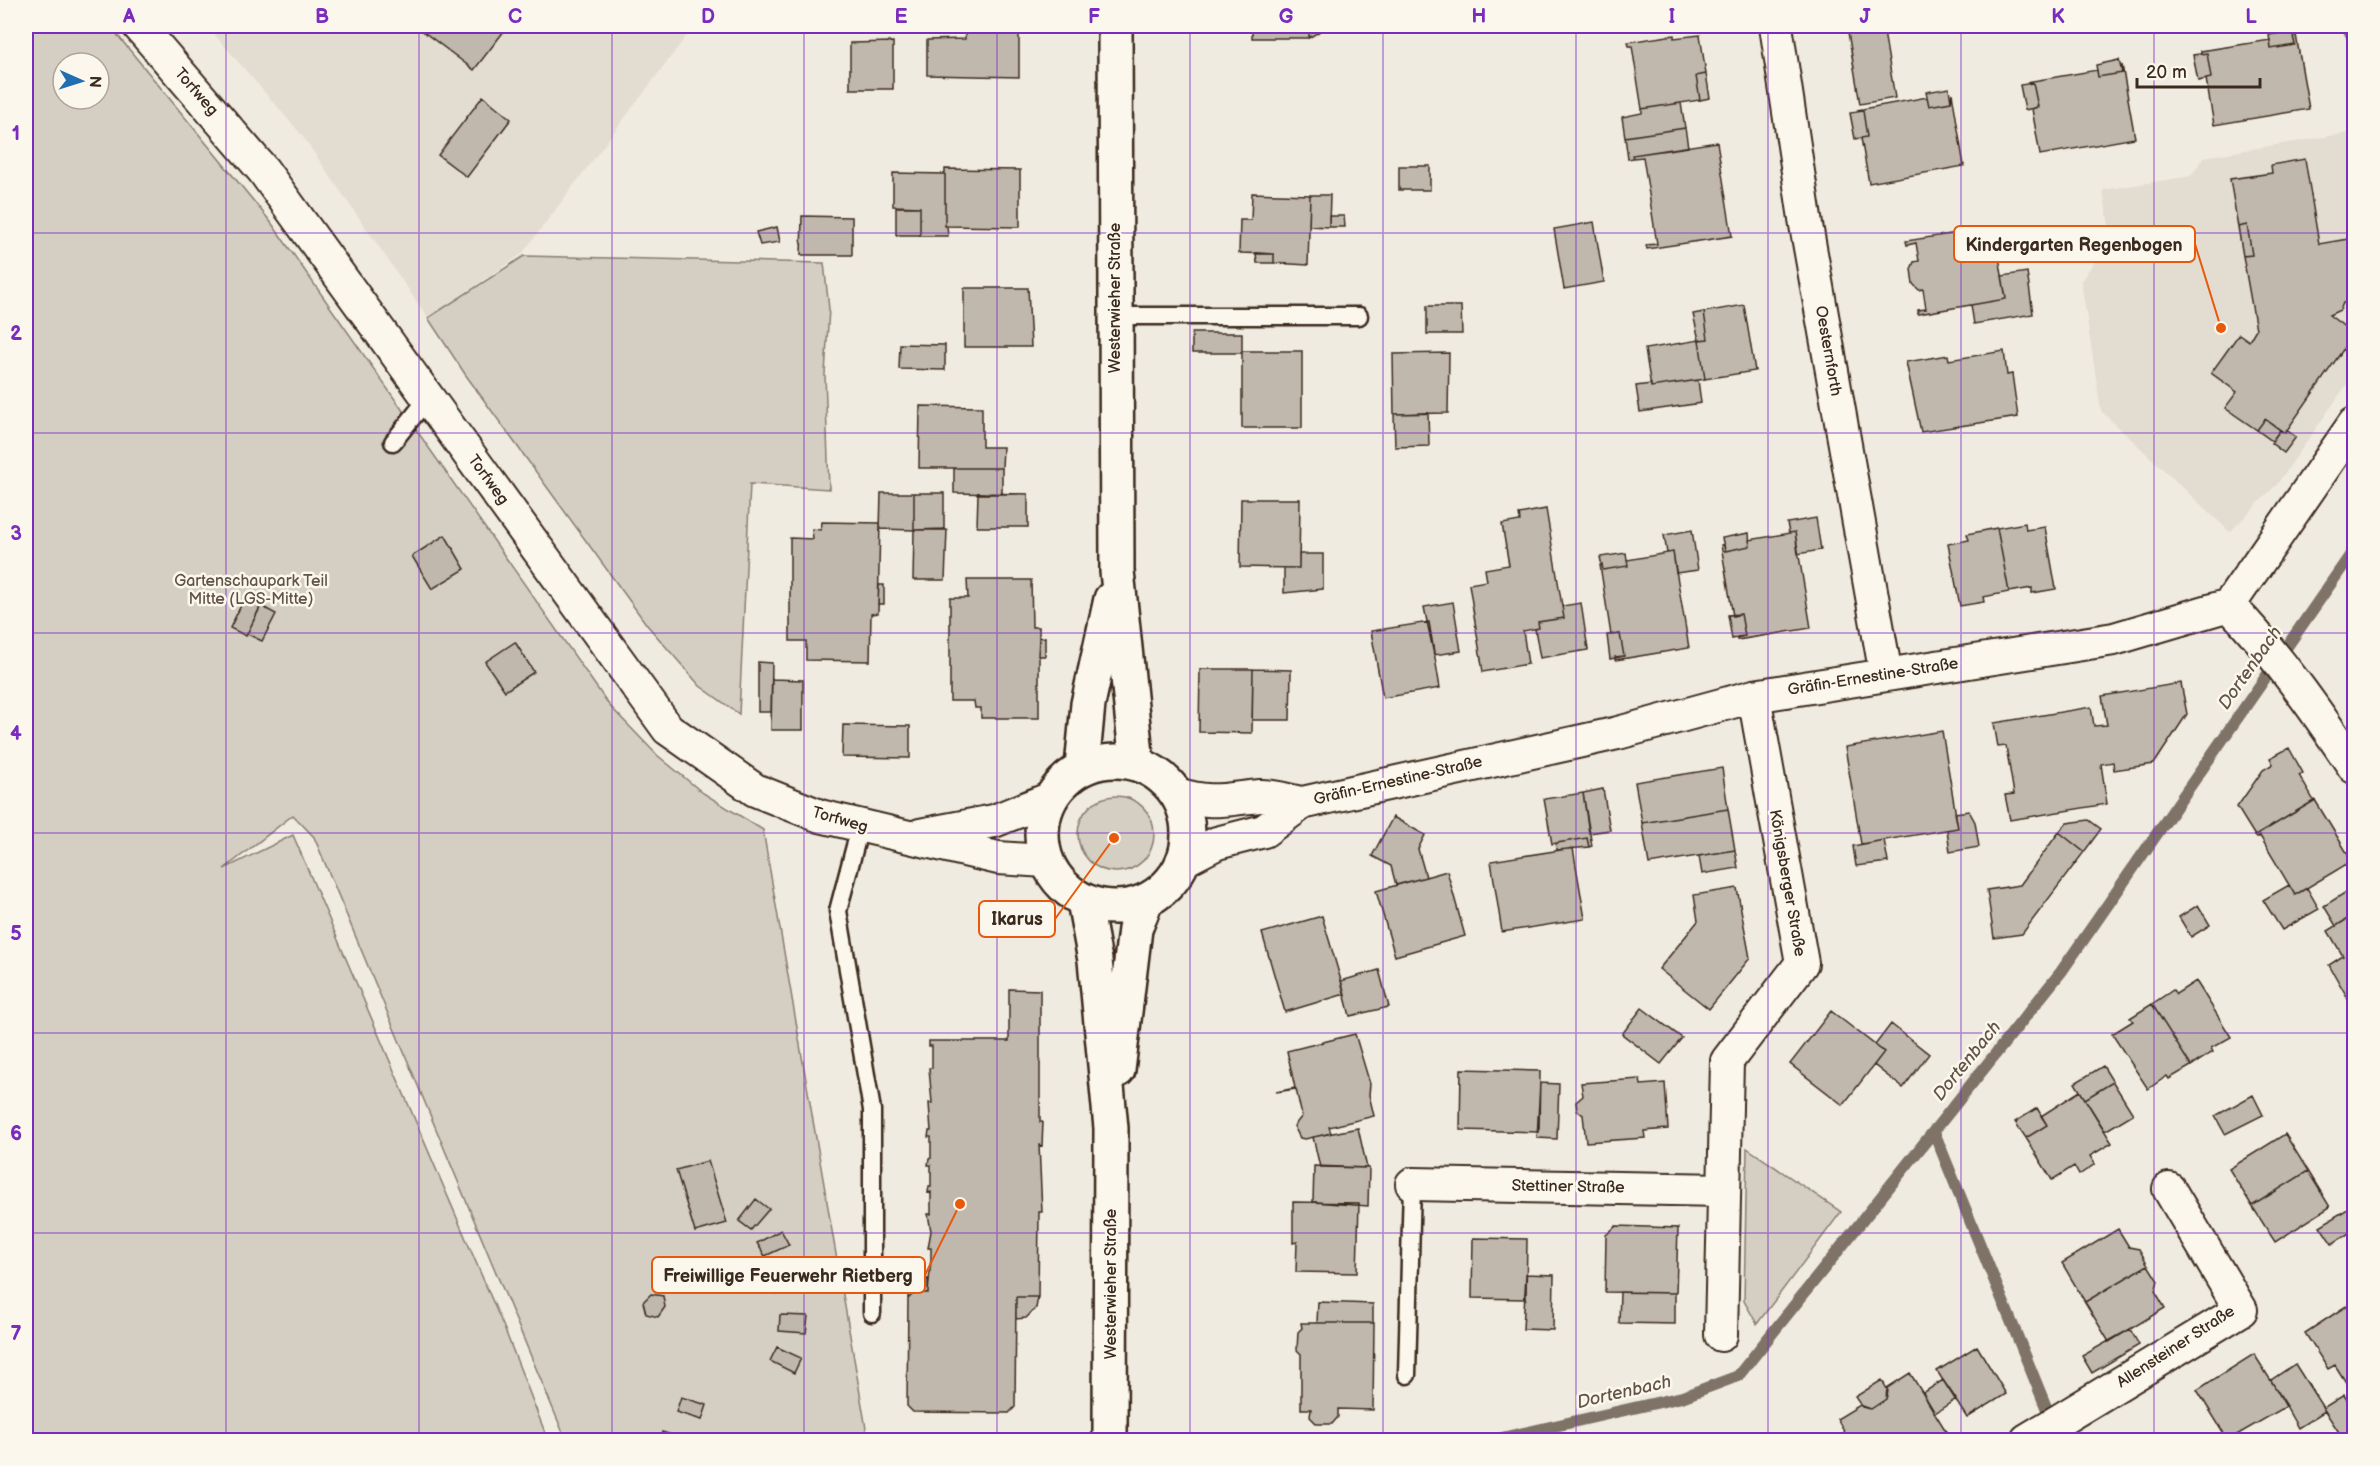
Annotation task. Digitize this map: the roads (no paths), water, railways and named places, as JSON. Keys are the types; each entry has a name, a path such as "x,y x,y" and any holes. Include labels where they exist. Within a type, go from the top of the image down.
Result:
{"main road":[{"name":"Westerwieher Straße","path":"1115,26 1114,316 1117,571 1137,764"},
{"name":"Westerwieher Straße","path":"1082,767 1088,704 1117,571"},
{"path":"1114,760 1137,764 1161,777 1177,794 1188,826 1187,849 1179,871 1164,888 1146,902 1118,908 1099,907 1084,901 1058,882 1046,861 1041,837 1044,813 1049,799 1063,782 1082,767 1114,760"},
{"name":"Westerwieher Straße","path":"1084,901 1095,960 1111,1128 1110,1440"},
{"name":"Westerwieher Straße","path":"1111,1128 1133,961 1135,929 1146,902"}],"street":[{"name":"Torfweg","path":"139,26 263,170 668,729 755,790 820,816 998,858 1046,861"},
{"name":"Oesternforth","path":"1776,26 1806,225 1886,675"},
{"path":"2355,424 2229,605 2260,637 2296,681 2355,767"},
{"name":"Gräfin-Ernestine-Straße","path":"1177,794 1201,801 1232,801 1262,796 1302,803 1618,733 1754,696 2114,639 2229,605"},
{"name":"Königsberger Straße","path":"1721,1335 1727,1061 1802,963 1754,696"},
{"name":"Torfweg","path":"907,837 994,821 1049,799"},
{"name":"Gräfin-Ernestine-Straße","path":"1182,861 1217,843 1264,831 1302,803"},
{"name":"Stettiner Straße","path":"1412,1184 1723,1190"},
{"name":"Allensteiner Straße","path":"2027,1440 2241,1310 2169,1189"}],"lane":[{"path":"1114,316 1359,316"},
{"path":"393,442 428,398"},
{"path":"860,827 838,911 872,1110 872,1313"},
{"path":"1407,1375 1412,1184"}],"waterway":[{"name":"Dortenbach","path":"2347,26 2354,40"},
{"name":"Dortenbach","path":"1493,1440 1682,1397 1738,1376 2061,972 2354,550"},
{"path":"1934,1132 2046,1407"}],"place":[{"name":"Kindergarten Regenbogen","path":"2221,328"},
{"name":"Ikarus","path":"1114,838"},
{"name":"Freiwillige Feuerwehr Rietberg","path":"960,1204"}],"park label":[{"name":"Gartenschaupark Teil Mitte (LGS-Mitte)","path":"251,590"}]}
